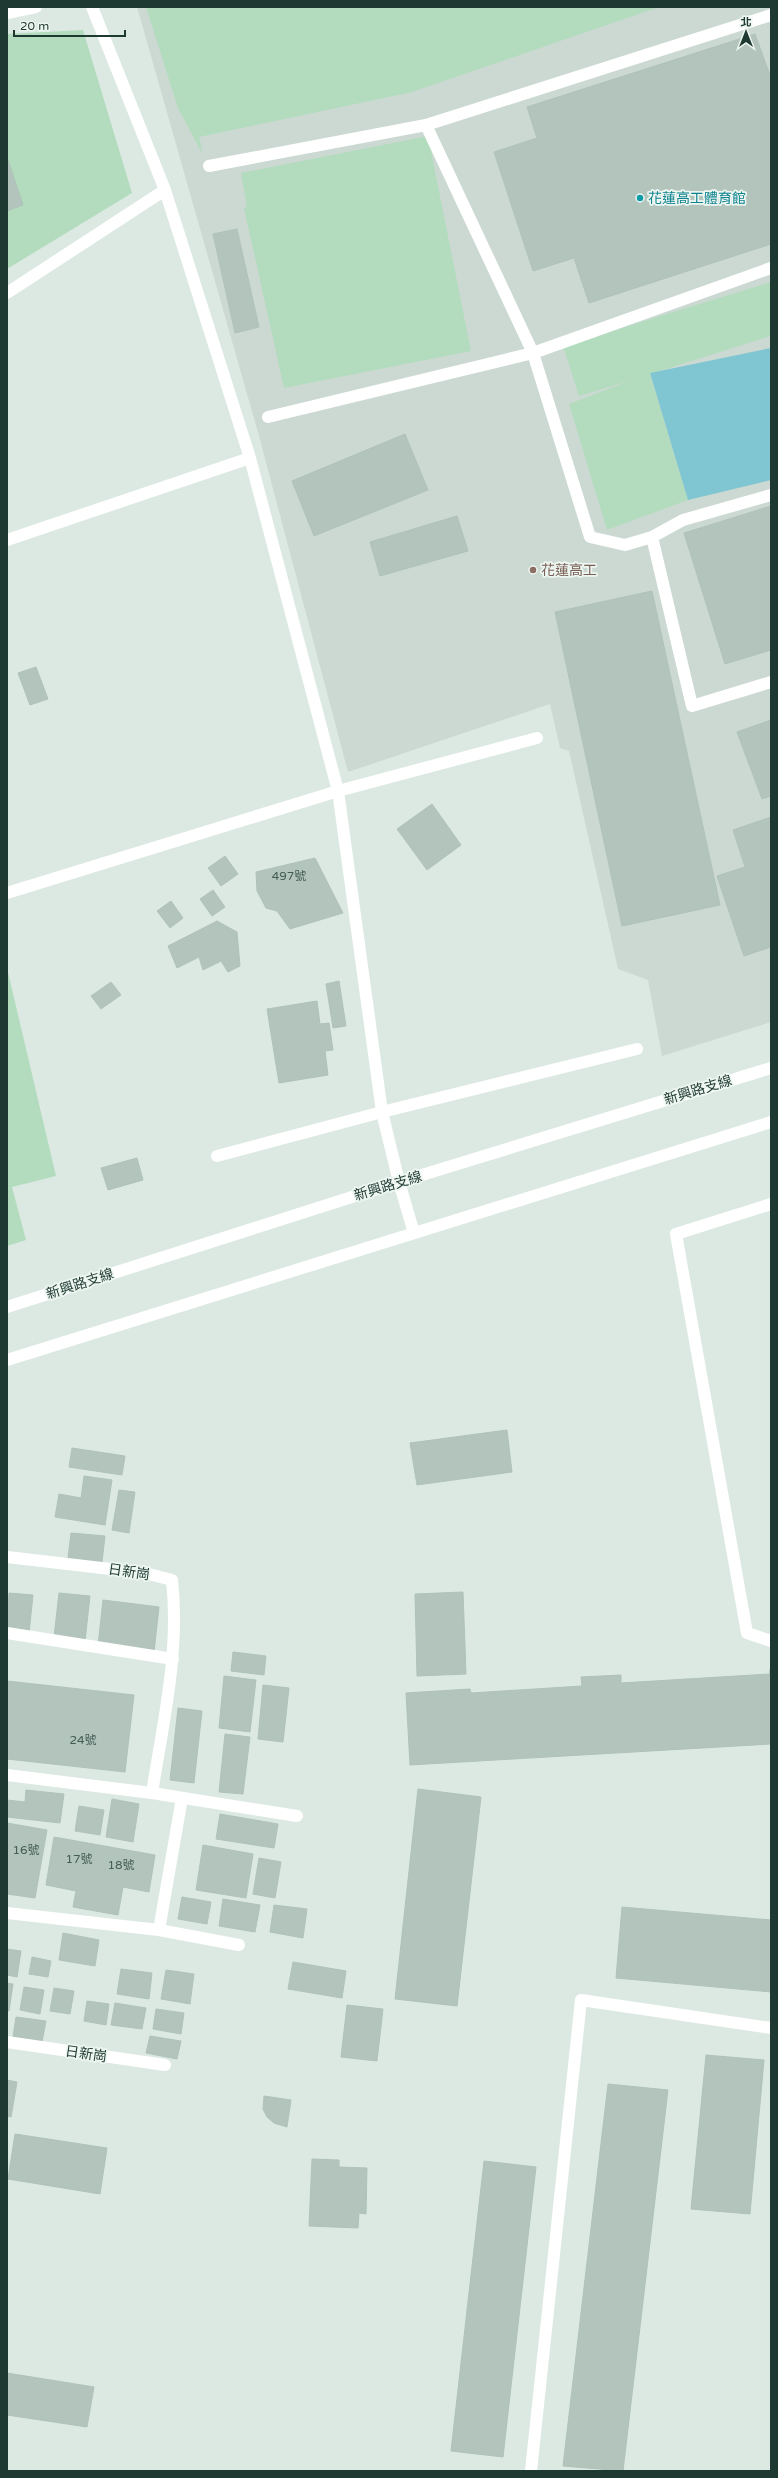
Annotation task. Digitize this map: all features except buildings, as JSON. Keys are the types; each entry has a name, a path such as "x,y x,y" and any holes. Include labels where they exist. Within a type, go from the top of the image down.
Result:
{"street":[{"path":"7,13 36,7"},
{"path":"92,7 165,190 250,458 338,792 382,1112 398,1182 414,1233"},
{"path":"209,166 426,125 771,15"},
{"path":"426,125 533,353 590,537 625,545 652,537 683,520 771,495"},
{"path":"7,293 165,190"},
{"path":"268,417 533,353 771,268"},
{"path":"7,540 250,458"},
{"path":"652,537 692,706 771,682"},
{"path":"7,893 338,792 537,738"},
{"path":"217,1156 382,1112 637,1049"},
{"name":"新興路支線","path":"7,1307 398,1182 771,1068"},
{"path":"7,1360 771,1122"},
{"path":"771,1204 676,1234 748,1633 771,1641"},
{"name":"日新崗","path":"7,1557 145,1573 172,1580 175,1608 173,1659 152,1793"},
{"path":"7,1633 173,1659"},
{"path":"7,1775 152,1793 297,1816"},
{"path":"159,1930 182,1798"},
{"path":"7,1913 159,1930 239,1944"},
{"path":"531,2471 581,2000 771,2028"},
{"name":"日新崗","path":"7,2042 166,2065"}],"shaded area":[{"name":"花蓮高工","path":"137,7 771,7 771,1022 662,1056 648,980 618,969 569,751 560,748 550,704 348,772 259,436"}],"green space":[{"path":"146,7 659,7 412,92 199,137 203,155 178,108"},
{"path":"83,30 132,193 7,269 7,34"},
{"path":"428,136 471,351 284,388 244,208 247,207 241,173"},
{"path":"771,282 771,336 650,374 688,500 607,530 569,404 629,381 579,396 563,346"},
{"path":"7,968 56,1176 12,1187 26,1240 7,1246"}],"water":[{"path":"771,348 771,480 688,500 650,373"}],"place":[{"name":"花蓮高工體育館","path":"640,198"},
{"name":"花蓮高工","path":"533,570"}]}
